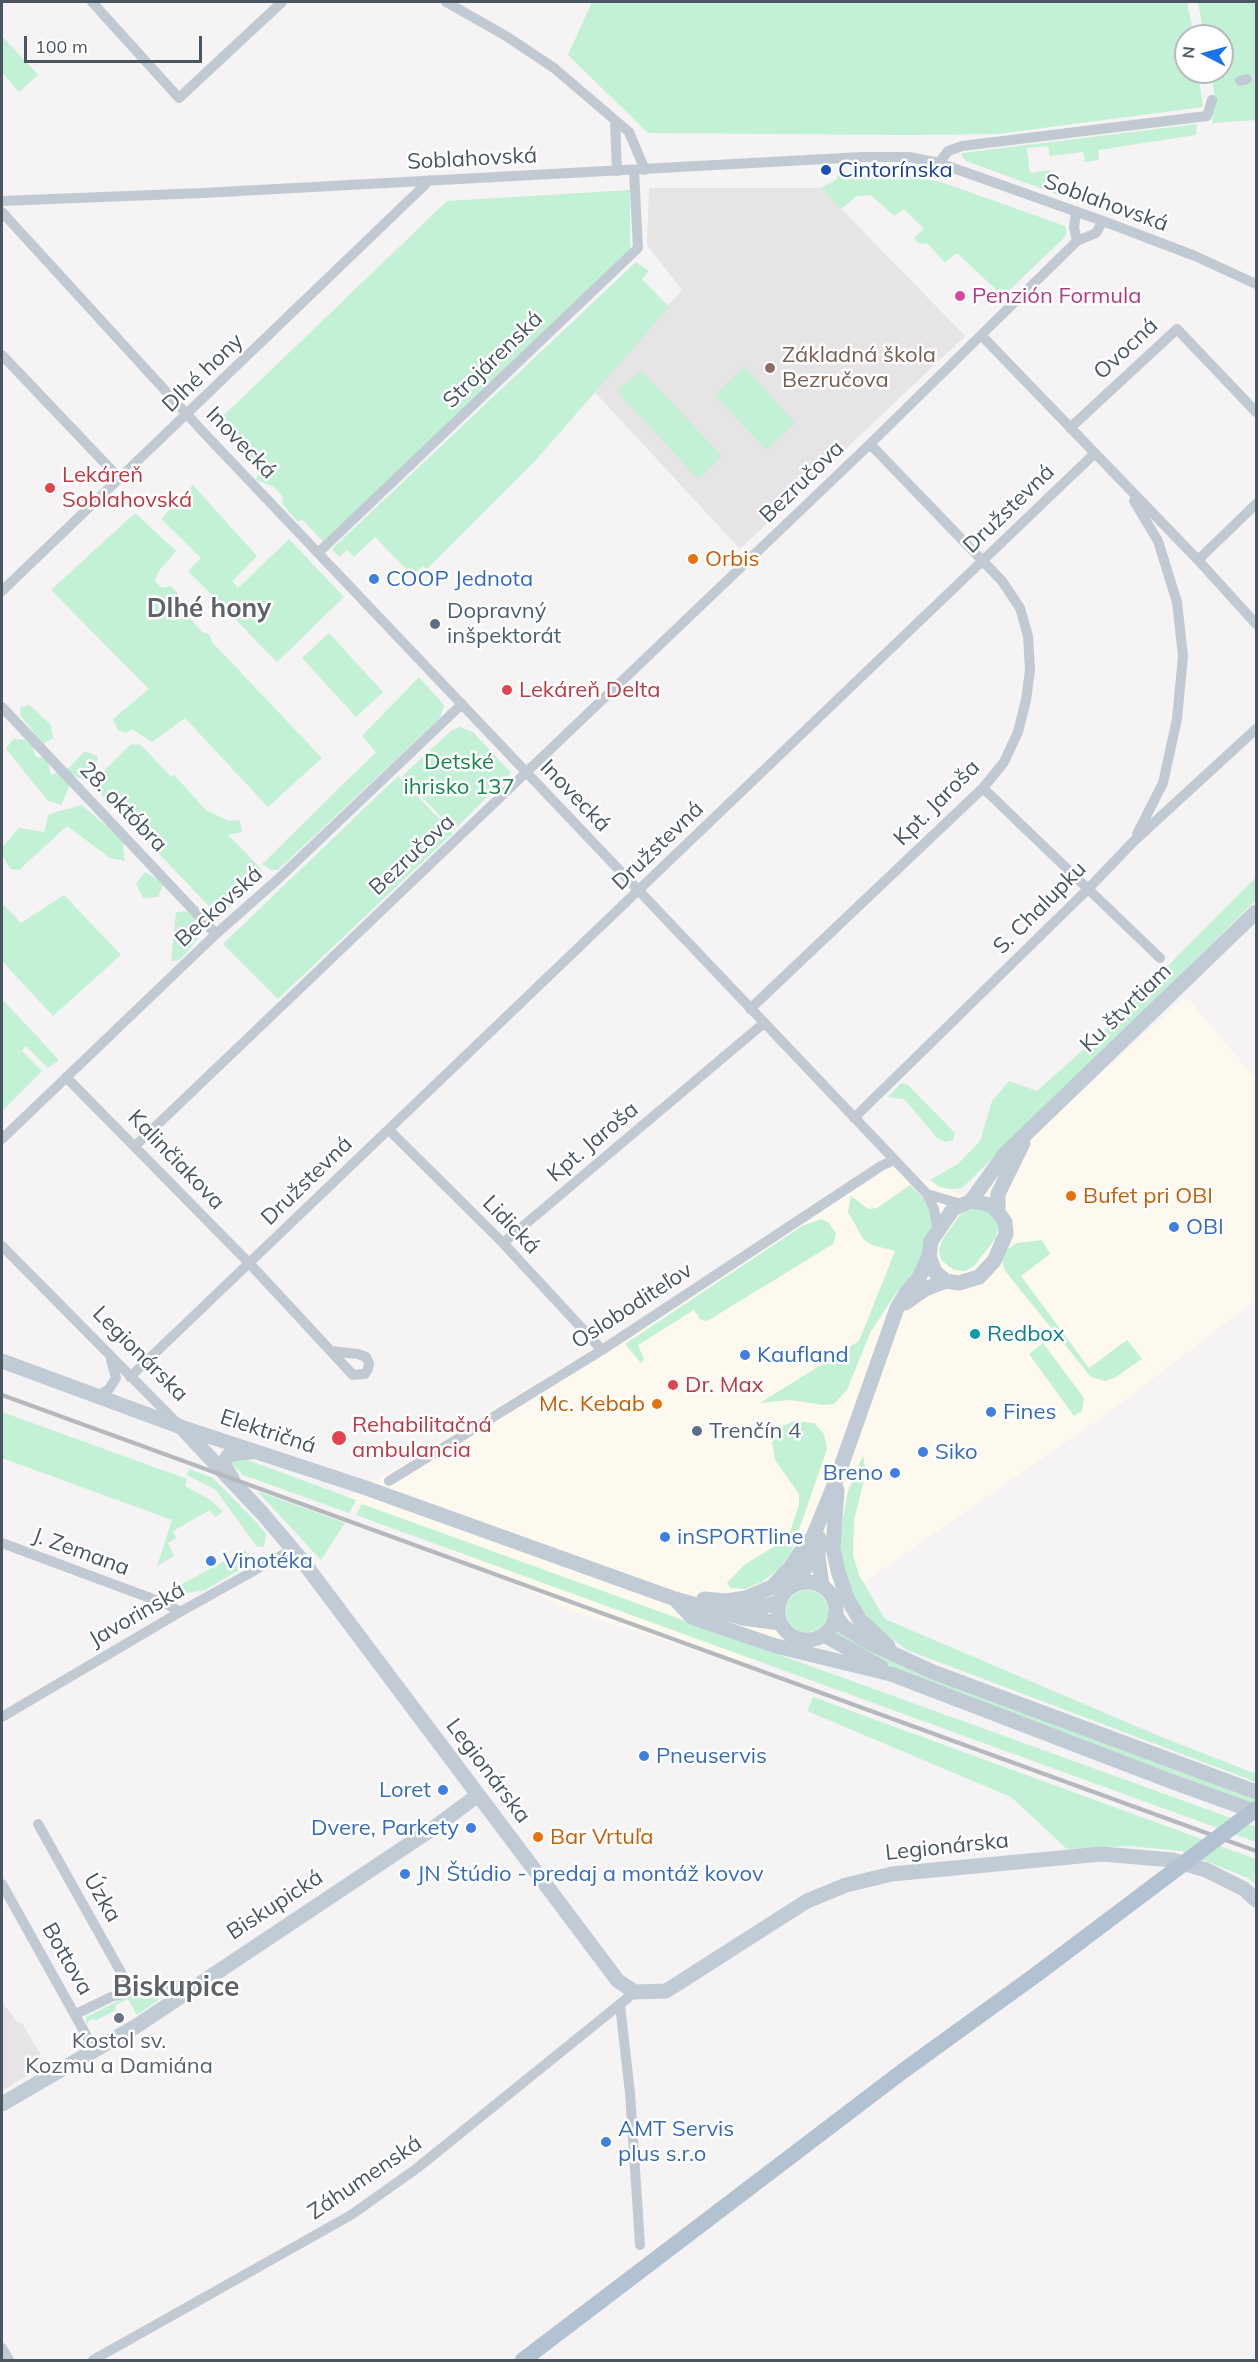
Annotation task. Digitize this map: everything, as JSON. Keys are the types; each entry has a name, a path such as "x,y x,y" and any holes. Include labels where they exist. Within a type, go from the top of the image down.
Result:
{"main road":[{"path":"523,2361 903,2071 1257,1810"},
{"path":"534,2361 606,2297"}],"street":[{"path":"92,2 178,98 282,2"},
{"path":"446,2 506,36 554,68 629,132 640,171"},
{"name":"Soblahovská","path":"939,163 950,149 962,146 1207,116 1212,100"},
{"path":"615,120 617,171"},
{"name":"Soblahovská","path":"3,202 909,157 939,163 1103,221 1195,256 1257,284"},
{"name":"Strojárenská","path":"318,553 638,248 640,171"},
{"name":"Dlhé hony","path":"3,587 188,415 430,180"},
{"name":"Inovecká","path":"3,202 188,415 526,774 927,1194 934,1209 938,1231"},
{"path":"1076,213 1074,227 1077,241"},
{"name":"Bezručova","path":"135,1146 870,444 1077,241 1096,233 1103,221"},
{"name":"Ovocná","path":"1070,428 1177,329 1257,412"},
{"path":"982,336 1257,624"},
{"path":"2,356 120,479"},
{"name":"Kpt. Jaroša","path":"750,1009 983,788 1004,762 1018,732 1026,700 1030,670 1028,636 1020,608 1002,581 870,444"},
{"name":"Družstevná","path":"130,1377 1094,454"},
{"path":"1125,486 1158,541 1177,602 1183,656 1177,719 1162,783 1133,842"},
{"path":"1198,560 1257,504"},
{"name":"Beckovská","path":"2,1139 216,934 294,864 462,704"},
{"name":"28. októbra","path":"2,707 216,934"},
{"name":"S. Chalupku","path":"854,1118 1133,842 1257,729"},
{"path":"983,788 1160,958"},
{"name":"Ku štvrtiam","path":"796,1584 805,1569 810,1544 837,1478 897,1308 919,1278 931,1241 952,1209 966,1202 1004,1155 1257,912"},
{"name":"Kpt. Jaroša","path":"503,1243 764,1023"},
{"name":"Kalinčiakova","path":"66,1077 250,1264 331,1351"},
{"name":"Lidická","path":"389,1130 503,1243 602,1350"},
{"name":"Ku štvrtiam","path":"897,1308 925,1289 946,1281 969,1281 979,1277 994,1260 1006,1234 1005,1222 998,1212 998,1194 1027,1135"},
{"name":"Osloboditeľov","path":"389,1481 602,1350 884,1164 894,1160"},
{"name":"Inovecká","path":"927,1194 966,1202"},
{"path":"966,1202 991,1205 998,1212"},
{"name":"Legionárska","path":"2,1246 181,1427 293,1549 618,1981 635,1992 666,1991 807,1901 846,1886 892,1874 1090,1855 1126,1856 1173,1860 1206,1870 1244,1889 1257,1900"},
{"path":"928,1256 935,1272 946,1281"},
{"path":"97,1396 109,1389 117,1378 108,1354"},
{"name":"Električná","path":"2,1361 181,1427 366,1488 675,1599 743,1618 780,1623"},
{"path":"237,1486 225,1467 225,1461 228,1456 237,1453 254,1452"},
{"name":"Ku štvrtiam","path":"837,1478 833,1548 847,1598 860,1620 896,1654"},
{"path":"675,1599 746,1598 772,1587 790,1568 819,1523"},
{"name":"Ku štvrtiam","path":"819,1523 818,1557 822,1586"},
{"name":"J. Zemana","path":"2,1543 170,1605 180,1612"},
{"name":"Javorinská","path":"2,1718 180,1612 293,1549"},
{"path":"813,1583 822,1586 833,1599 835,1615 833,1623 824,1635 808,1640 791,1636 780,1623 778,1608 783,1594 796,1584 813,1583"},
{"path":"675,1599 692,1617 776,1646 891,1674 1173,1782 1257,1810"},
{"name":"Električná","path":"726,1612 766,1606 780,1601"},
{"path":"835,1615 844,1627 870,1643 933,1672 1257,1792"},
{"path":"824,1635 891,1674"},
{"name":"Biskupická","path":"2,2104 138,2025 435,1827 478,1795"},
{"name":"Úzka","path":"38,1824 132,1992"},
{"name":"Bottova","path":"2,1884 76,2014 111,1997 132,1992 175,1985 181,1986 186,1991"},
{"name":"Záhumenská","path":"93,2361 351,2215 416,2169 635,1992"},
{"path":"620,2005 630,2093 640,2245"},
{"path":"76,2014 95,2051"},
{"path":"2,2349 9,2361"}],"shaded area":[{"name":"Základná škola Bezručova","path":"649,188 821,188 965,336 740,549 591,388 682,290 647,245"},
{"path":"1184,998 1191,1002 1256,1079 1256,1300 1112,1410 745,1665 571,1611 347,1498 651,1313 883,1163 966,1196"},
{"path":"2,2002 17,2022 22,2023 46,2064 2,2091"}],"green space":[{"path":"592,2 1187,2 1192,24 1174,24 1174,84 1200,84 1203,107 997,134 648,133 568,55"},
{"path":"1198,2 1256,2 1256,120 1212,123 1215,100 1213,84 1234,84 1234,24 1202,24"},
{"path":"2,36 38,75 19,92 2,73"},
{"path":"1197,124 1196,135 1098,150 1099,160 1085,162 1083,152 1050,156 1048,146 1027,148 1030,173 1050,170 1054,187 1104,207 1103,211 966,161 962,156 962,153"},
{"path":"894,173 941,182 1065,226 1067,233 1003,296 957,253 945,263 928,244 918,243 914,238 924,229 904,209 894,216 871,195 857,196 841,209 821,188 837,179 837,175"},
{"path":"630,190 630,251 323,542 302,519 298,522 283,505 282,496 274,487 256,480 260,470 218,421 447,201"},
{"path":"636,262 649,271 642,279 669,307 536,460 427,569 423,566 412,575 375,537 354,557 347,550 339,557 332,549"},
{"path":"744,367 795,423 766,450 715,395"},
{"path":"641,370 722,456 698,479 617,391"},
{"path":"193,485 257,556 232,581 238,588 289,539 344,597 277,662 188,571 201,558 161,519"},
{"path":"135,513 176,551 158,572 155,581 162,588 171,586 178,594 180,607 202,632 209,634 212,642 322,758 268,807 185,718 152,742 132,729 126,733 118,730 113,719 149,689 51,590"},
{"path":"329,633 383,692 356,717 302,658"},
{"path":"419,677 444,705 440,718 278,870 271,870 262,864 376,752 362,736"},
{"path":"30,705 51,725 53,738 43,744 20,715 21,707"},
{"name":"Detské ihrisko 137","path":"460,727 473,732 511,773 454,830 402,776 452,730"},
{"path":"13,739 30,740 36,757 47,758 51,775 70,767 85,751 98,757 92,782 74,776 61,805 47,800 6,749"},
{"path":"131,744 141,745 171,777 174,775 206,810 229,821 240,820 242,832 228,835 261,869 261,880 223,913 214,911 95,788 95,780"},
{"path":"398,776 453,833 278,999 223,944"},
{"path":"82,805 105,825 125,830 123,848 125,861 110,858 67,826 19,870 11,869 2,856 2,847 19,828 44,832 49,814"},
{"path":"145,872 164,883 158,897 143,898 136,884"},
{"path":"1256,877 1256,900 962,1188 939,1187 930,1180 958,1164 980,1141 992,1101 1009,1081 1037,1091 1095,1039"},
{"path":"64,895 121,955 53,1016 2,961 2,903 21,923"},
{"path":"199,911 190,931 198,939 180,960 171,961 176,912"},
{"path":"2,999 59,1060 48,1068 26,1046 22,1051 42,1071 2,1111"},
{"path":"901,1083 907,1084 955,1133 953,1140 946,1142 937,1138 904,1099 888,1097"},
{"path":"910,1185 924,1199 931,1213 932,1225 916,1270 897,1292 871,1331 847,1390 834,1404 823,1405 790,1400 760,1403 859,1341 895,1251 872,1245 864,1240 848,1212 851,1196 868,1209 877,1208"},
{"path":"973,1207 990,1211 998,1227 996,1238 974,1266 965,1271 954,1270 941,1260 939,1250 942,1240 960,1215"},
{"path":"821,1219 829,1223 836,1234 833,1244 709,1320 700,1319 694,1310 638,1345 644,1359 641,1363 625,1344 802,1226"},
{"path":"1042,1240 1050,1254 1021,1276 1089,1368 1127,1340 1142,1359 1114,1378 1105,1381 1091,1377 1005,1271 1002,1261 1006,1250 1017,1243"},
{"path":"1043,1343 1084,1398 1082,1411 1074,1416 1029,1354"},
{"path":"2,1412 187,1479 185,1486 211,1500 223,1512 215,1517 210,1510 173,1531 176,1538 168,1543 174,1556 157,1566 172,1520 2,1458"},
{"path":"794,1421 814,1423 824,1434 827,1449 791,1553 780,1568 762,1582 745,1589 730,1588 727,1583 744,1565 788,1538 799,1505 799,1494 775,1460 772,1442 781,1427"},
{"path":"863,1455 866,1472 854,1520 853,1555 859,1575 885,1619 1159,1736 1256,1774 1256,1782 907,1650 874,1625 854,1599 843,1576 839,1540 848,1491"},
{"path":"242,1458 356,1500 349,1513 243,1475 233,1465 235,1459"},
{"path":"189,1469 213,1478 258,1524 266,1534 264,1547 256,1546 216,1490 187,1475"},
{"path":"257,1491 345,1523 321,1560"},
{"path":"362,1504 1256,1827 1256,1842 356,1515"},
{"path":"245,1550 250,1557 248,1565 205,1590 183,1594 169,1591"},
{"path":"807,1590 815,1591 822,1596 827,1603 827,1619 822,1626 815,1631 807,1632 799,1631 792,1626 787,1619 786,1611 787,1603 792,1596 799,1591"},
{"path":"838,1627 946,1684 1256,1800 1256,1805 911,1676 832,1635"},
{"path":"813,1697 1256,1859 1256,1885 1248,1878 1181,1851 1130,1846 1067,1849 1011,1797 807,1711"},
{"path":"177,1987 137,2015 128,1999 116,2005 116,2010 97,2020 90,2019 87,2025 86,2017 128,1996"}],"railway":[{"path":"2,1395 1256,1851"}],"place":[{"name":"Cintorínska","path":"826,170"},
{"name":"Penzión Formula","path":"960,296"},
{"name":"Základná škola Bezručova","path":"770,368"},
{"name":"Lekáreň Soblahovská","path":"50,488"},
{"name":"Orbis","path":"693,559"},
{"name":"COOP Jednota","path":"374,579"},
{"name":"Dopravný inšpektorát","path":"435,624"},
{"name":"Lekáreň Delta","path":"507,690"},
{"name":"Bufet pri OBI","path":"1071,1196"},
{"name":"OBI","path":"1174,1227"},
{"name":"Redbox","path":"975,1334"},
{"name":"Kaufland","path":"745,1355"},
{"name":"Dr. Max","path":"673,1385"},
{"name":"Mc. Kebab","path":"657,1404"},
{"name":"Fines","path":"991,1412"},
{"name":"Trenčín 4","path":"697,1431"},
{"name":"Rehabilitačná ambulancia","path":"339,1438"},
{"name":"Siko","path":"923,1452"},
{"name":"Breno","path":"895,1473"},
{"name":"inSPORTline","path":"665,1537"},
{"name":"Vinotéka","path":"211,1561"},
{"name":"Pneuservis","path":"644,1756"},
{"name":"Loret","path":"443,1790"},
{"name":"Dvere, Parkety","path":"471,1828"},
{"name":"Bar Vrtuľa","path":"538,1837"},
{"name":"JN Štúdio - predaj a montáž kovov","path":"405,1874"},
{"name":"Kostol sv. Kozmu a Damiána","path":"119,2018"},
{"name":"AMT Servis plus s.r.o","path":"606,2142"}],"district":[{"name":"Dlhé hony","path":"209,609"},
{"name":"Biskupice","path":"176,1988"}]}
